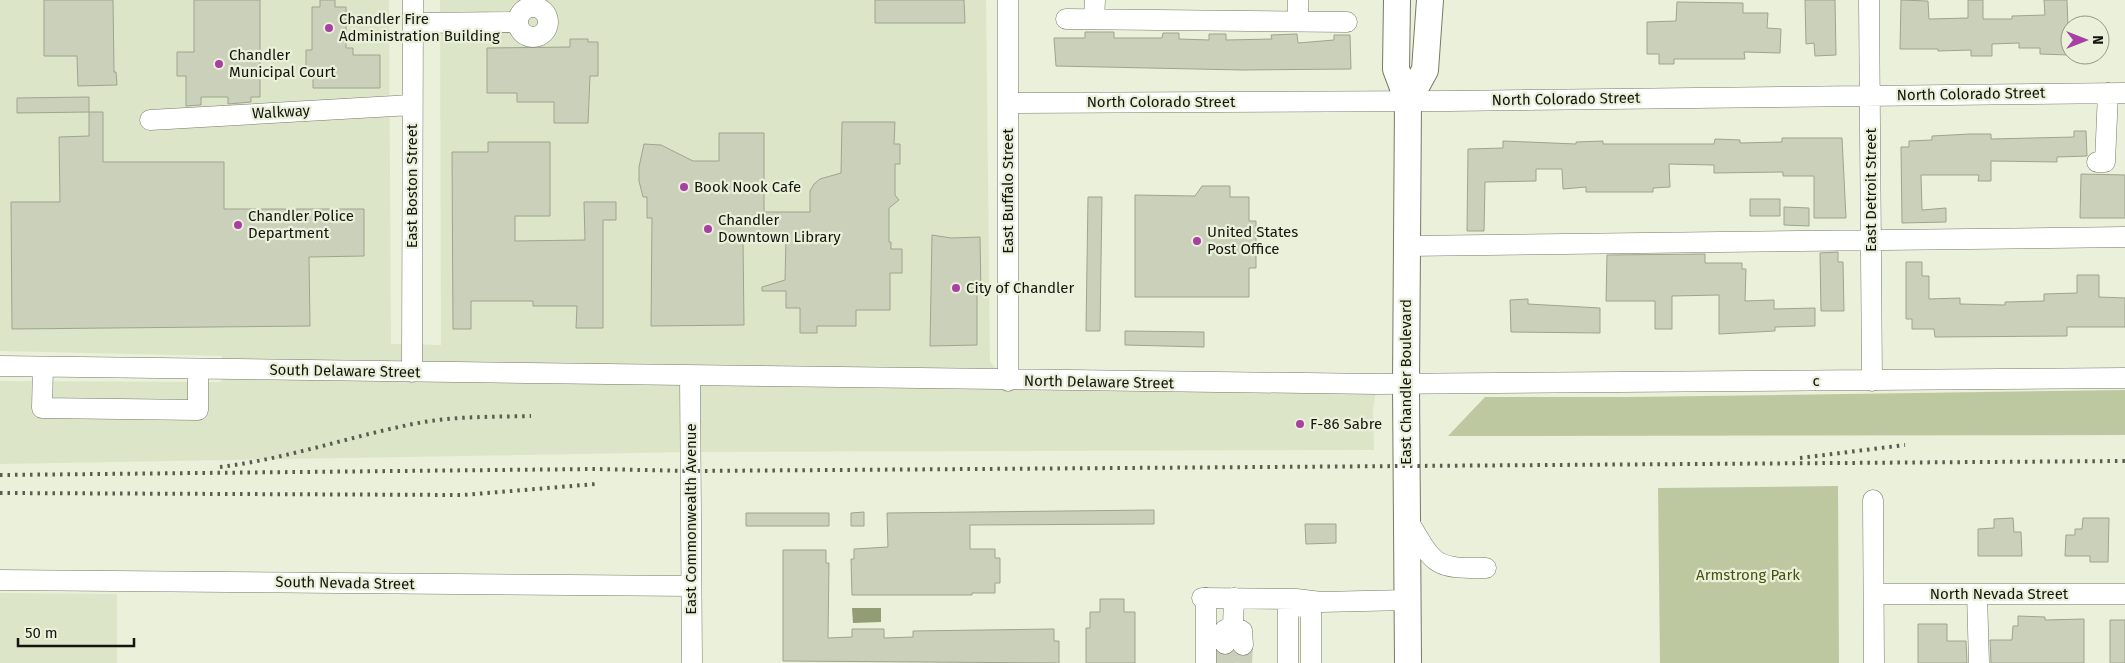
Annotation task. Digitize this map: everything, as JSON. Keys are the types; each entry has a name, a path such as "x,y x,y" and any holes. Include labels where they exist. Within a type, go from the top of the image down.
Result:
{"main road":[{"name":"East Chandler Boulevard","path":"1397,0 1396,69 1408,101 1406,246 1408,663"},
{"name":"East Chandler Boulevard","path":"1408,101 1425,70 1430,0"}],"street":[{"name":"East Boston Street","path":"412,372 413,0"},
{"name":"East Buffalo Street","path":"1008,0 1008,381"},
{"path":"1298,0 1298,21"},
{"name":"East Detroit Street","path":"1869,0 1872,381"},
{"path":"1066,19 1094,10 1347,22"},
{"path":"412,23 518,22"},
{"path":"2097,162 2105,162 2116,93"},
{"name":"North Colorado Street","path":"1008,103 1408,101 2116,93"},
{"name":"Walkway","path":"150,120 412,104"},
{"path":"1406,246 2125,237"},
{"name":"South Delaware Street","path":"0,366 690,376"},
{"path":"43,367 42,408 198,410 198,369"},
{"name":"North Delaware Street","path":"690,376 1008,381 1508,384"},
{"name":"East Commonwealth Avenue","path":"690,376 692,663"},
{"name":"c","path":"1508,384 2125,378"},
{"path":"1873,500 1874,663"},
{"path":"1407,519 1432,558 1453,569 1486,568"},
{"name":"South Nevada Street","path":"0,580 691,586"},
{"name":"North Nevada Street","path":"1874,594 2125,594"},
{"path":"1977,594 1979,663"},
{"path":"1206,663 1204,598 1321,602 1407,600"},
{"path":"1234,598 1233,626 1242,631 1234,644"},
{"path":"1288,663 1288,610 1297,601"},
{"path":"1297,601 1311,609 1311,663"}],"shaded area":[{"path":"0,0 389,0 391,344 441,345 440,0 986,0 990,362 1008,381 1377,384 1373,410 1374,450 690,452 0,464 0,381 221,382 222,356 0,351"},
{"path":"0,593 117,594 117,663 0,663"},
{"path":"852,608 881,608 881,622 853,623"}],"green space":[{"path":"2125,390 2125,435 1448,436 1485,397 1630,397"},
{"name":"Armstrong Park","path":"1838,486 1839,663 1660,663 1658,488"}],"building":[{"path":"44,0 113,0 114,72 116,72 117,85 78,86 77,56 44,56"},
{"name":"Chandler Municipal Court","path":"194,0 260,0 260,97 251,97 251,102 228,104 228,97 201,97 201,105 186,106 186,76 177,76 177,52 194,52"},
{"name":"Chandler Fire Administration Building","path":"320,0 335,0 335,7 346,7 346,48 353,48 353,55 380,55 380,88 313,88 313,71 306,71 306,50 312,50 312,7 320,7"},
{"path":"875,0 964,0 965,23 875,23"},
{"path":"1805,0 1835,0 1836,55 1815,56 1814,43 1806,44"},
{"path":"1901,0 1928,1 1929,19 1968,18 1968,0 1983,0 1983,19 2012,19 2012,16 2045,15 2044,0 2067,0 2068,15 2060,15 2060,55 2040,54 2040,48 2019,48 2019,43 1992,44 1992,56 1971,56 1971,50 1900,49"},
{"path":"1677,2 1743,3 1743,13 1768,13 1767,28 1781,29 1780,53 1744,52 1745,59 1674,59 1674,64 1659,64 1659,54 1647,54 1647,22 1676,21"},
{"path":"1085,32 1114,32 1114,38 1162,38 1163,33 1179,33 1179,39 1209,40 1209,34 1226,34 1226,40 1272,39 1271,35 1297,34 1298,43 1334,40 1334,35 1350,35 1351,69 1242,70 1056,66 1054,38 1085,38"},
{"path":"570,39 588,39 588,42 598,42 598,76 590,76 588,123 554,123 554,102 517,102 517,93 487,93 487,48 570,47"},
{"path":"89,97 89,112 17,113 17,98"},
{"path":"89,112 103,112 103,162 224,162 224,209 364,209 364,256 309,257 310,326 12,329 11,202 60,202 59,137 89,136"},
{"path":"842,122 895,122 894,144 900,144 900,164 895,164 895,195 899,200 889,208 889,242 891,242 891,249 902,249 902,273 890,273 890,310 856,310 856,326 817,326 817,333 800,333 800,308 786,308 786,291 762,291 762,287 785,280 786,238 743,240 744,325 651,326 652,218 647,218 647,197 643,197 639,181 639,167 644,144 661,145 693,161 719,161 719,133 764,133 764,212 810,212 810,191 814,184 820,179 841,173"},
{"path":"2074,131 2086,131 2087,156 2057,157 2057,162 1991,161 1991,181 1978,181 1979,175 1921,175 1922,210 1946,208 1946,222 1902,223 1901,147 1909,147 1909,141 1932,140 1932,136 1970,134 1991,134 1991,139 2074,137"},
{"path":"1782,138 1842,138 1846,218 1814,218 1814,176 1783,176 1783,172 1714,173 1714,165 1669,164 1670,187 1653,188 1653,192 1586,192 1586,187 1563,189 1562,169 1536,169 1536,181 1485,182 1484,231 1467,231 1468,149 1503,148 1503,141 1576,144 1576,142 1603,141 1603,144 1714,144 1715,139 1740,140 1740,143 1782,142"},
{"path":"488,142 550,142 550,216 515,216 515,241 585,240 584,202 616,202 616,220 603,220 603,328 576,328 577,306 533,306 533,301 471,301 471,329 453,329 452,152 488,152"},
{"path":"2081,174 2125,175 2125,218 2080,218"},
{"path":"1202,186 1230,186 1230,197 1249,197 1249,221 1256,221 1256,268 1249,268 1249,297 1135,297 1135,195 1195,196"},
{"path":"1088,197 1102,197 1100,331 1086,331"},
{"path":"1750,199 1780,199 1780,216 1750,216"},
{"path":"1784,207 1809,208 1809,226 1784,225"},
{"name":"City of Chandler","path":"932,235 951,238 980,237 981,293 977,292 977,345 930,346"},
{"path":"1838,252 1838,262 1843,262 1844,311 1821,311 1820,253"},
{"path":"1705,254 1705,263 1742,263 1742,269 1746,269 1745,301 1774,300 1774,309 1815,308 1815,326 1775,327 1775,331 1719,334 1719,295 1672,296 1672,329 1655,329 1655,301 1606,301 1607,255"},
{"path":"1906,262 1922,262 1922,276 1929,276 1929,299 1960,298 1960,304 2005,305 2005,302 2044,301 2044,294 2077,293 2077,275 2099,275 2099,297 2125,298 2125,327 2067,327 2067,336 1935,337 1934,329 1912,329 1912,319 1906,319"},
{"path":"1528,299 1528,304 1600,308 1600,333 1511,332 1510,300"},
{"path":"1125,331 1204,332 1204,347 1125,345"},
{"path":"1154,510 1154,524 970,525 970,549 995,549 995,558 1000,558 1000,583 995,583 995,593 972,593 972,595 852,595 851,559 854,559 854,549 888,547 887,513"},
{"path":"864,512 864,526 851,526 851,513"},
{"path":"746,513 829,513 829,526 746,526"},
{"path":"2013,518 2014,532 2021,532 2022,556 1978,556 1978,529 1994,528 1994,519"},
{"path":"2083,518 2109,518 2108,562 2090,562 2090,556 2065,556 2066,535 2075,535 2075,529 2082,529"},
{"path":"1305,524 1336,524 1336,543 1306,544"},
{"path":"783,550 826,550 826,563 829,563 828,638 852,637 852,629 884,629 884,638 913,637 913,631 1054,629 1054,641 1059,641 1059,663 783,661"},
{"path":"1100,599 1124,599 1124,612 1135,612 1135,663 1086,663 1086,628 1090,628 1090,612 1100,612"},
{"path":"2018,616 2045,617 2045,620 2084,619 2084,663 1991,663 1990,640 2012,640 2013,626 2018,626"},
{"path":"2110,620 2125,620 2125,663 2110,663"},
{"path":"1918,624 1947,624 1947,641 1966,641 1967,663 1918,663"}],"tunnel":[{"path":"1225,644 1225,663"},
{"path":"1242,663 1243,645"}],"railway":[{"path":"220,467 269,459 428,421 472,417 531,416"},
{"path":"1800,458 1905,445"},
{"path":"0,475 596,469 690,471 2125,461"},
{"path":"0,493 463,495 596,484"}],"place":[{"name":"Chandler Fire Administration Building","path":"329,28"},
{"name":"Chandler Municipal Court","path":"219,64"},
{"name":"Book Nook Cafe","path":"684,187"},
{"name":"Chandler Police Department","path":"238,225"},
{"name":"Chandler Downtown Library","path":"708,229"},
{"name":"United States Post Office","path":"1197,241"},
{"name":"City of Chandler","path":"956,288"},
{"name":"F-86 Sabre","path":"1300,424"}]}
